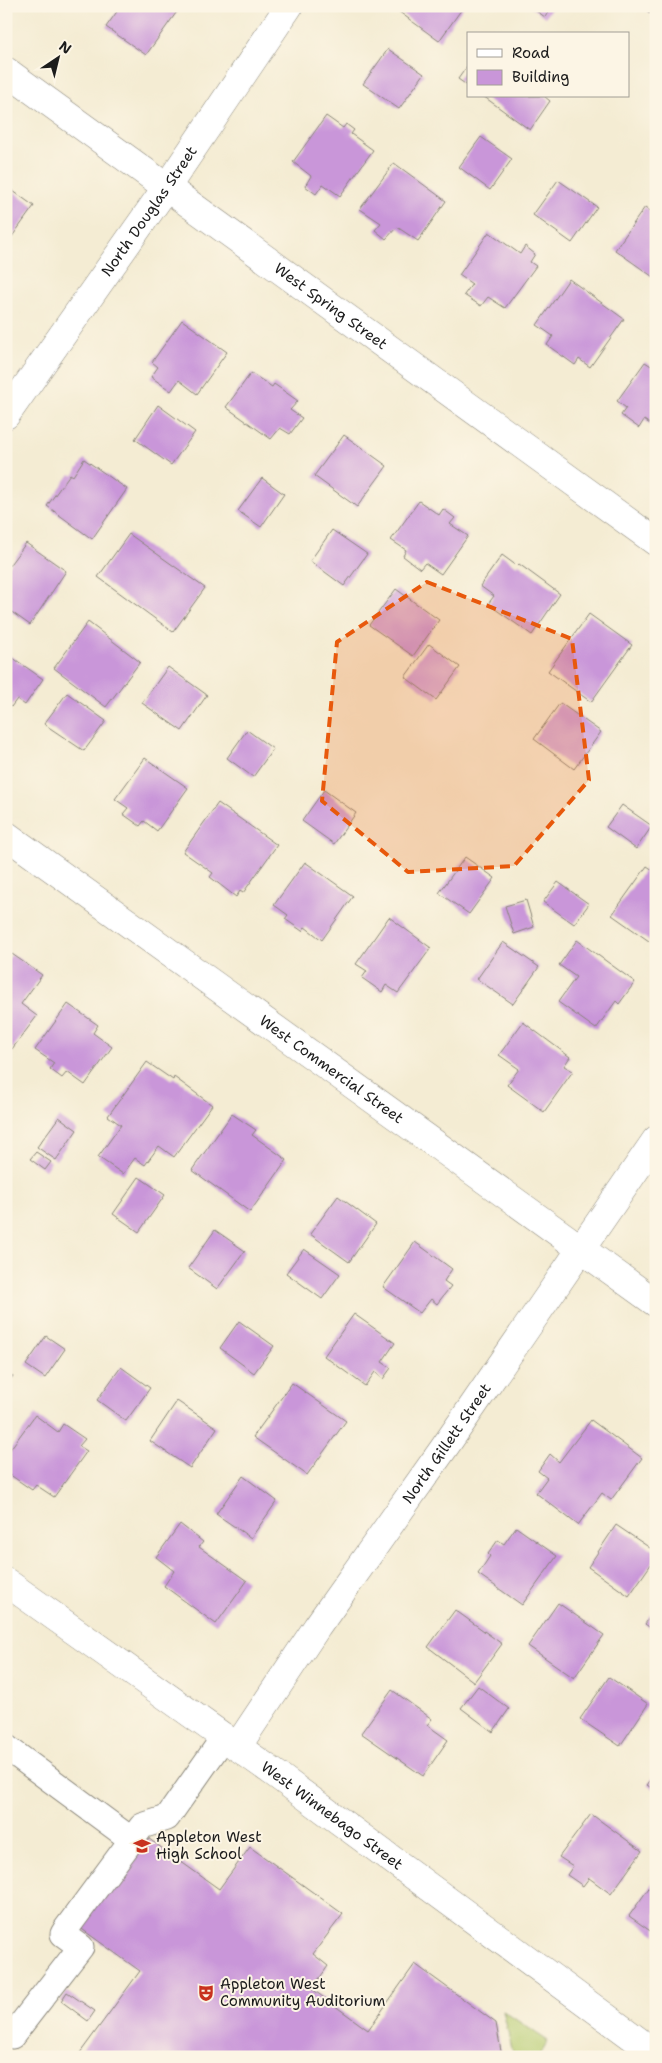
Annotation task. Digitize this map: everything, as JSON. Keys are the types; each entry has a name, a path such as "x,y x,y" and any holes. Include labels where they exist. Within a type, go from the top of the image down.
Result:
{"street":[{"name":"North Douglas Street","path":"6,415 166,188 289,6"},
{"name":"West Spring Street","path":"6,71 656,542"},
{"name":"West Commercial Street","path":"6,835 656,1304"},
{"name":"North Gillett Street","path":"230,1742 317,1626 444,1448 656,1140"},
{"name":"West Winnebago Street","path":"7,1585 230,1742 656,2054"}],"lane":[{"path":"6,2032 12,2036 80,1947 63,1934 142,1826 168,1818 230,1742"},
{"path":"6,1747 132,1840"}],"highlighted area":[{"path":"427,582 572,639 589,780 514,866 408,872 322,801 337,642"}],"green space":[{"path":"503,2011 548,2041 538,2057 514,2057"}],"building":[{"path":"121,6 181,6 146,55 106,27"},
{"path":"402,6 464,6 439,41 398,11"},
{"path":"529,6 553,6 545,17"},
{"path":"640,6 656,6 656,17"},
{"path":"388,49 424,74 399,109 363,84"},
{"path":"467,66 467,85 458,79"},
{"path":"486,98 546,98 550,101 530,130"},
{"path":"326,116 343,128 346,124 354,130 351,134 373,150 340,196 323,184 316,194 305,186 311,176 293,162"},
{"path":"481,137 512,159 490,190 459,167"},
{"path":"394,163 446,201 418,241 397,227 386,239 375,230 381,223 360,209"},
{"path":"558,180 597,207 572,243 533,215"},
{"path":"6,186 34,206 6,245"},
{"path":"645,207 656,215 656,279 615,250"},
{"path":"489,232 520,254 525,246 535,254 530,262 536,266 505,308 488,297 481,306 464,295 472,284 459,275"},
{"path":"569,279 624,319 590,367 579,359 575,365 547,345 553,336 537,325"},
{"path":"182,320 227,352 197,394 179,380 171,391 151,377 158,367 152,362"},
{"path":"645,362 656,369 656,428 644,420 639,428 621,415 626,408 617,401"},
{"path":"251,373 272,387 274,384 298,401 290,410 302,418 290,434 280,428 271,439 226,407"},
{"path":"158,405 195,432 171,465 135,439"},
{"path":"344,435 387,466 357,507 314,476"},
{"path":"84,459 127,489 92,539 47,506 70,474 73,476"},
{"path":"262,478 284,494 261,527 238,511"},
{"path":"419,501 439,515 443,509 455,518 450,524 468,536 441,574 425,563 420,569 403,556 406,550 391,540"},
{"path":"332,530 367,554 344,586 310,561"},
{"path":"129,534 205,588 173,632 98,577"},
{"path":"26,543 66,571 30,625 6,608 6,565 8,567"},
{"path":"502,555 517,566 519,564 560,594 532,635 488,604 494,596 480,586"},
{"path":"396,589 439,620 413,656 369,625"},
{"path":"589,614 632,645 591,702 548,671"},
{"path":"88,622 140,662 106,707 54,668"},
{"path":"429,644 460,667 436,700 405,677"},
{"path":"6,653 43,679 25,705 17,699 11,707 6,703"},
{"path":"168,667 207,695 182,731 142,703"},
{"path":"67,693 106,721 84,751 44,724"},
{"path":"560,703 601,732 574,769 534,739"},
{"path":"247,730 273,749 253,777 227,758"},
{"path":"145,758 188,788 157,831 144,821 140,826 123,814 128,808 115,799"},
{"path":"324,790 356,813 334,844 302,821"},
{"path":"218,803 277,845 243,893 240,891 236,897 210,877 213,873 183,852"},
{"path":"622,805 652,826 636,849 606,827"},
{"path":"465,857 495,878 469,914 439,893"},
{"path":"305,862 353,896 322,940 305,927 302,931 285,919 288,915 274,905"},
{"path":"647,866 656,872 656,946 612,915"},
{"path":"558,882 589,904 574,924 543,902"},
{"path":"526,900 534,927 514,934 505,906"},
{"path":"389,917 431,948 398,993 386,985 382,992 362,978 367,971 356,964"},
{"path":"577,940 635,982 619,1004 616,1001 596,1029 558,1002 576,977 559,965"},
{"path":"503,942 539,967 513,1004 477,979"},
{"path":"12,954 42,975 21,1004 37,1016 12,1049 6,1045 6,956 9,958"},
{"path":"68,1004 98,1025 93,1033 112,1047 85,1085 67,1072 62,1078 50,1069 54,1063 35,1050"},
{"path":"523,1022 570,1057 564,1066 573,1071 544,1112 507,1085 519,1069 499,1055"},
{"path":"147,1062 173,1080 174,1077 212,1105 174,1157 159,1146 145,1165 135,1158 123,1174 98,1157 121,1125 108,1116"},
{"path":"232,1114 256,1130 252,1135 287,1160 250,1212 192,1170"},
{"path":"59,1117 77,1130 56,1160 37,1147"},
{"path":"36,1152 51,1162 45,1170 30,1159"},
{"path":"139,1177 165,1195 139,1232 113,1214"},
{"path":"338,1196 376,1224 349,1262 310,1234"},
{"path":"215,1230 245,1251 217,1289 188,1268"},
{"path":"415,1242 452,1269 444,1281 451,1286 437,1304 431,1299 420,1313 383,1287"},
{"path":"304,1249 340,1274 322,1299 286,1273"},
{"path":"354,1314 395,1343 382,1362 391,1368 383,1379 375,1372 365,1386 324,1356"},
{"path":"239,1321 274,1346 254,1373 220,1348"},
{"path":"46,1336 65,1349 45,1378 26,1365"},
{"path":"121,1367 150,1388 126,1421 97,1400"},
{"path":"6,1372 13,1376 6,1385"},
{"path":"292,1383 346,1421 307,1475 253,1437"},
{"path":"177,1401 217,1428 190,1468 150,1441"},
{"path":"35,1415 58,1432 63,1424 85,1439 79,1446 87,1451 54,1497 36,1485 32,1490 6,1472 6,1455"},
{"path":"591,1420 642,1458 611,1500 602,1493 578,1525 536,1493 547,1478 538,1471 550,1454 559,1462"},
{"path":"243,1476 277,1501 251,1538 216,1514"},
{"path":"180,1524 203,1542 199,1547 247,1581 216,1624 164,1586 174,1571 156,1557"},
{"path":"616,1525 656,1552 656,1557 629,1596 588,1567"},
{"path":"516,1527 557,1556 522,1605 478,1574 490,1556 488,1554 498,1540 504,1544"},
{"path":"558,1603 604,1635 574,1678 528,1646"},
{"path":"656,1608 656,1632 645,1624"},
{"path":"455,1610 502,1644 474,1682 428,1647"},
{"path":"609,1677 648,1704 620,1746 580,1719"},
{"path":"478,1686 509,1709 493,1732 461,1708"},
{"path":"392,1690 432,1719 427,1725 448,1740 423,1776 361,1733"},
{"path":"656,1773 656,1791 647,1785"},
{"path":"591,1814 642,1851 611,1894 589,1878 583,1886 567,1875 573,1866 559,1857"},
{"path":"145,1836 219,1889 250,1847 343,1914 313,1954 328,1966 312,1989 368,2030 415,1964 496,2023 502,2057 77,2057 140,1971 79,1927"},
{"path":"656,1878 656,1935 629,1916"},
{"path":"67,1992 95,2011 88,2021 61,2001"}],"place":[{"name":"Appleton West High School","path":"142,1846"},
{"name":"Appleton West Community Auditorium","path":"206,1993"}]}
